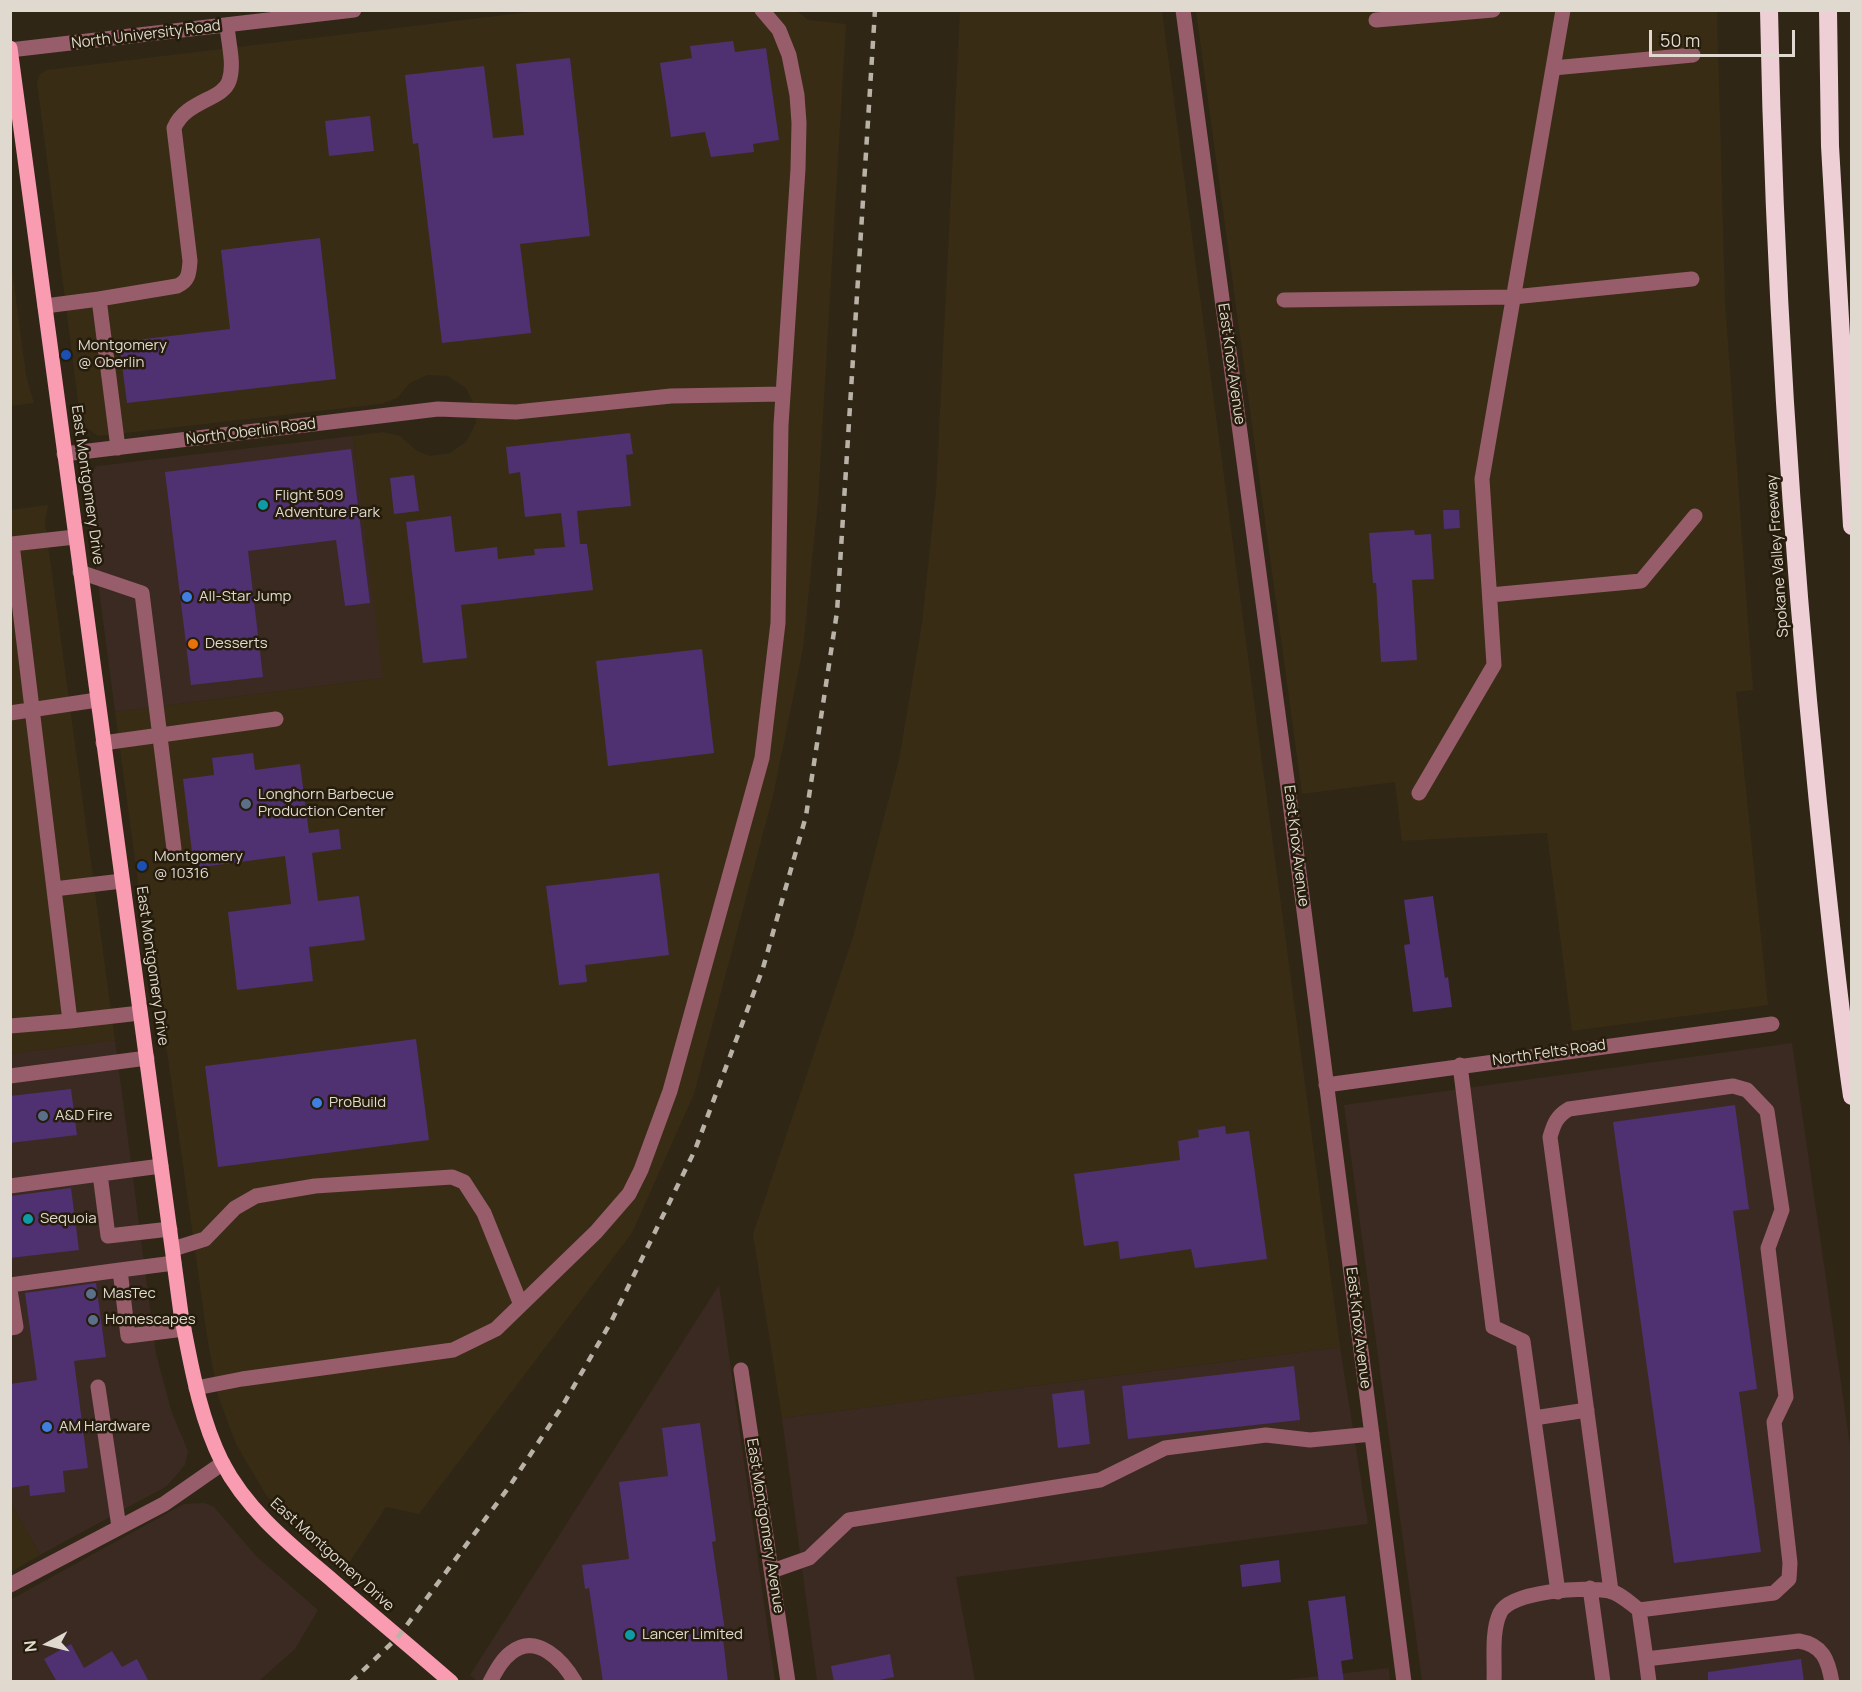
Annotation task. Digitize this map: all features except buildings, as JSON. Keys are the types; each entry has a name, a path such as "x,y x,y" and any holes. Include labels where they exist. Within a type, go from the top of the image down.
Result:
{"highway":[{"name":"Spokane Valley Freeway","path":"1769,10 1777,277 1799,603 1826,879 1851,1096"},
{"path":"1828,10 1830,146 1851,526"}],"main road":[{"name":"East Montgomery Drive","path":"11,50 173,1256 196,1388 206,1423 223,1463 251,1506 279,1535 451,1682"}],"street":[{"name":"North University Road","path":"11,50 354,10"},
{"path":"196,1388 242,1379 453,1350 496,1329 596,1232 629,1194 641,1170 670,1091 762,758 778,623 783,394 799,123 797,95 789,55 779,30 762,10"},
{"name":"East Knox Avenue","path":"1183,10 1404,1682"},
{"path":"1376,20 1493,10"},
{"path":"1419,793 1494,665 1482,479 1563,10"},
{"path":"45,306 177,286 184,283 189,275 190,261 174,128 186,111 224,90 229,82 231,70 227,25"},
{"path":"1553,68 1693,55"},
{"path":"1284,300 1513,297 1692,279"},
{"path":"99,298 118,448"},
{"name":"North Oberlin Road","path":"64,454 438,409 516,412 670,396 783,394"},
{"path":"1490,595 1641,581 1695,516"},
{"path":"70,1021 12,544 75,537"},
{"path":"80,572 142,593 174,849"},
{"path":"10,713 97,700"},
{"path":"103,743 276,719"},
{"path":"54,889 122,881"},
{"path":"10,1026 140,1012"},
{"name":"North Felts Road","path":"1326,1084 1772,1024"},
{"path":"10,1076 147,1058"},
{"path":"1460,1065 1493,1327 1523,1341 1558,1592"},
{"path":"1494,1682 1496,1627 1500,1612 1506,1604 1518,1598 1590,1588 1611,1591 1639,1610 1774,1593 1789,1579 1790,1563 1774,1422 1786,1397 1768,1248 1782,1210 1767,1111 1747,1090 1733,1086 1569,1109 1560,1114 1554,1123 1551,1137 1611,1591"},
{"path":"10,1186 161,1166"},
{"path":"100,1174 108,1236 170,1229"},
{"path":"10,1285 120,1270 173,1256 206,1239 235,1208 256,1196 315,1186 452,1177 465,1182 484,1213 521,1305"},
{"path":"120,1270 128,1336 184,1329"},
{"path":"10,1290 16,1327 10,1328"},
{"name":"East Montgomery Avenue","path":"741,1370 788,1682"},
{"path":"98,1387 119,1527"},
{"path":"1534,1418 1587,1410"},
{"path":"772,1571 809,1558 849,1520 1100,1480 1165,1448 1266,1435 1310,1440 1372,1434"},
{"path":"10,1585 164,1504 223,1463"},
{"path":"1590,1588 1603,1682"},
{"path":"1639,1610 1649,1682"},
{"path":"1646,1659 1799,1641 1810,1642 1828,1659 1832,1682"},
{"path":"490,1682 511,1652 520,1647 534,1646 549,1651 563,1664 575,1682"}],"shaded area":[{"path":"796,10 808,20 846,24 818,502 803,649 773,796 694,1094 632,1233 419,1514 386,1507 345,1569 309,1538 266,1495 236,1444 218,1396 207,1336 167,1051 159,1037 115,712 383,678 353,436 383,432 400,436 417,451 430,456 450,453 467,441 476,423 475,406 466,388 448,376 428,375 410,383 397,398 381,404 98,436 81,424 37,82 40,74 47,70 538,11"},
{"path":"960,11 1162,11 1340,1347 782,1418 753,1234 853,937 899,760 922,623 936,491"},
{"path":"1196,11 1717,11 1725,301 1753,690 1736,692 1768,1005 1572,1031 1547,833 1402,841 1395,782 1302,794"},
{"path":"11,261 26,375 34,403 11,406"},
{"path":"353,436 384,678 115,712 86,490 88,475 97,466"},
{"path":"48,505 45,522 115,1040 11,1054 10,510"},
{"path":"115,1040 156,1354 172,1413 188,1451 185,1465 167,1486 40,1555 11,1503 10,1054"},
{"path":"1792,1043 1851,1452 1851,1681 1422,1681 1344,1105"},
{"path":"719,1285 775,1681 478,1682 470,1675"},
{"path":"1340,1347 1368,1524 956,1577 975,1681 817,1681 782,1418"},
{"path":"11,1503 40,1555 10,1572"},
{"path":"204,1503 214,1507 257,1557 318,1610 295,1649 259,1681 11,1682 10,1600 184,1504"},
{"path":"1389,1668 1390,1681 1269,1682"}],"railway":[{"path":"351,1682 398,1637 509,1487 563,1405 611,1322 695,1150 763,968 806,816 837,612 875,10"}],"place":[{"name":"Montgomery @ Oberlin","path":"66,355"},
{"name":"Flight 509 Adventure Park","path":"263,505"},
{"name":"All-Star Jump","path":"187,597"},
{"name":"Desserts","path":"193,644"},
{"name":"Longhorn Barbecue Production Center","path":"246,804"},
{"name":"Montgomery @ 10316","path":"142,866"},
{"name":"ProBuild","path":"317,1103"},
{"name":"A&D Fire","path":"43,1116"},
{"name":"Sequoia","path":"28,1219"},
{"name":"MasTec","path":"91,1294"},
{"name":"Homescapes","path":"93,1320"},
{"name":"AM Hardware","path":"47,1427"},
{"name":"Lancer Limited","path":"630,1635"}]}
